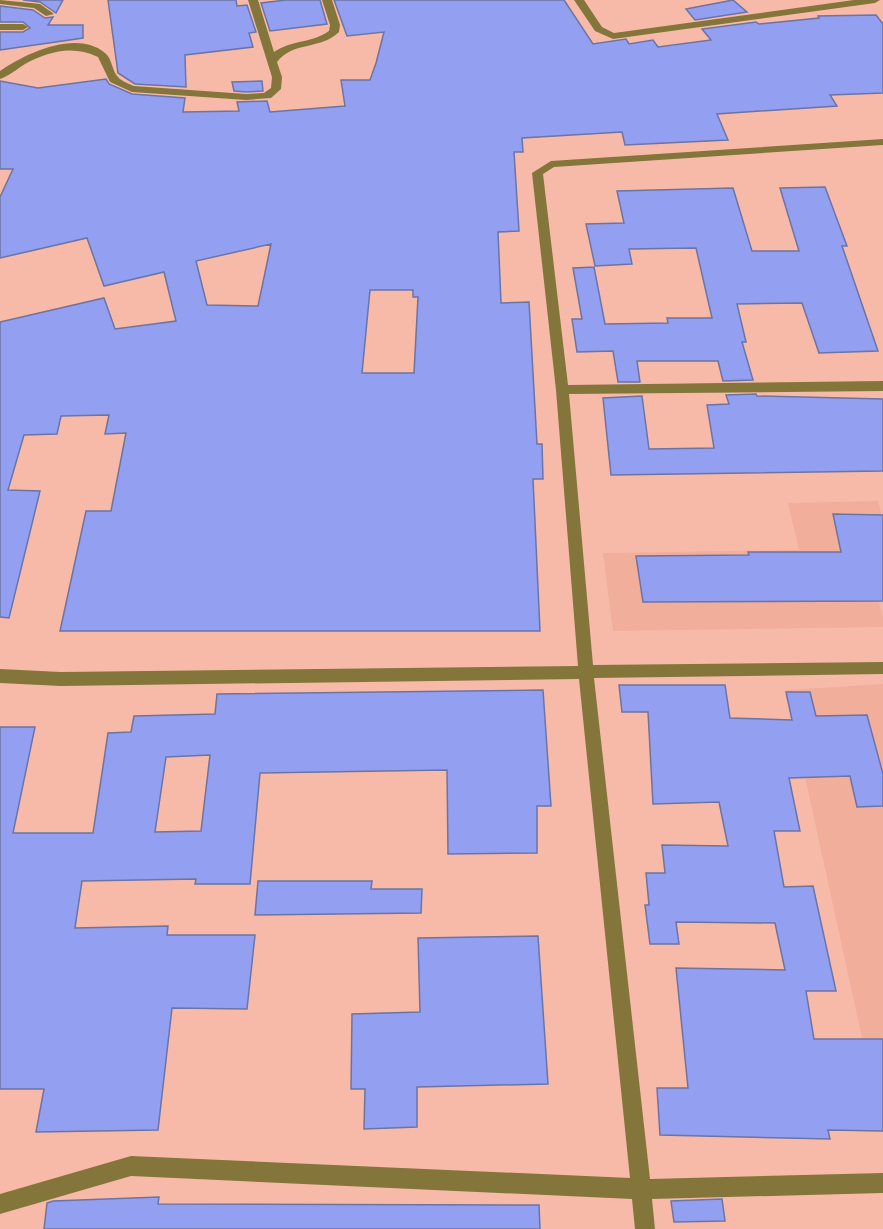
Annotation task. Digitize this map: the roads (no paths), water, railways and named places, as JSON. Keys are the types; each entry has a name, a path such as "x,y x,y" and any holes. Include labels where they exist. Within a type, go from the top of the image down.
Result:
{"street":[{"path":"0,76 36,54 78,47 102,55 114,80 132,89 196,96 267,96 276,89 277,77 253,0"},
{"path":"273,61 281,50 324,39 333,32 335,25 327,0"},
{"path":"579,0 598,29 613,36 875,0"},
{"path":"0,1 37,6 49,14"},
{"path":"0,27 23,27"},
{"path":"645,1229 586,673 562,390 537,173 551,164 883,142"},
{"path":"562,390 883,387"},
{"path":"0,676 61,679 883,668"},
{"path":"0,1204 131,1166 642,1189 883,1183"}]}
